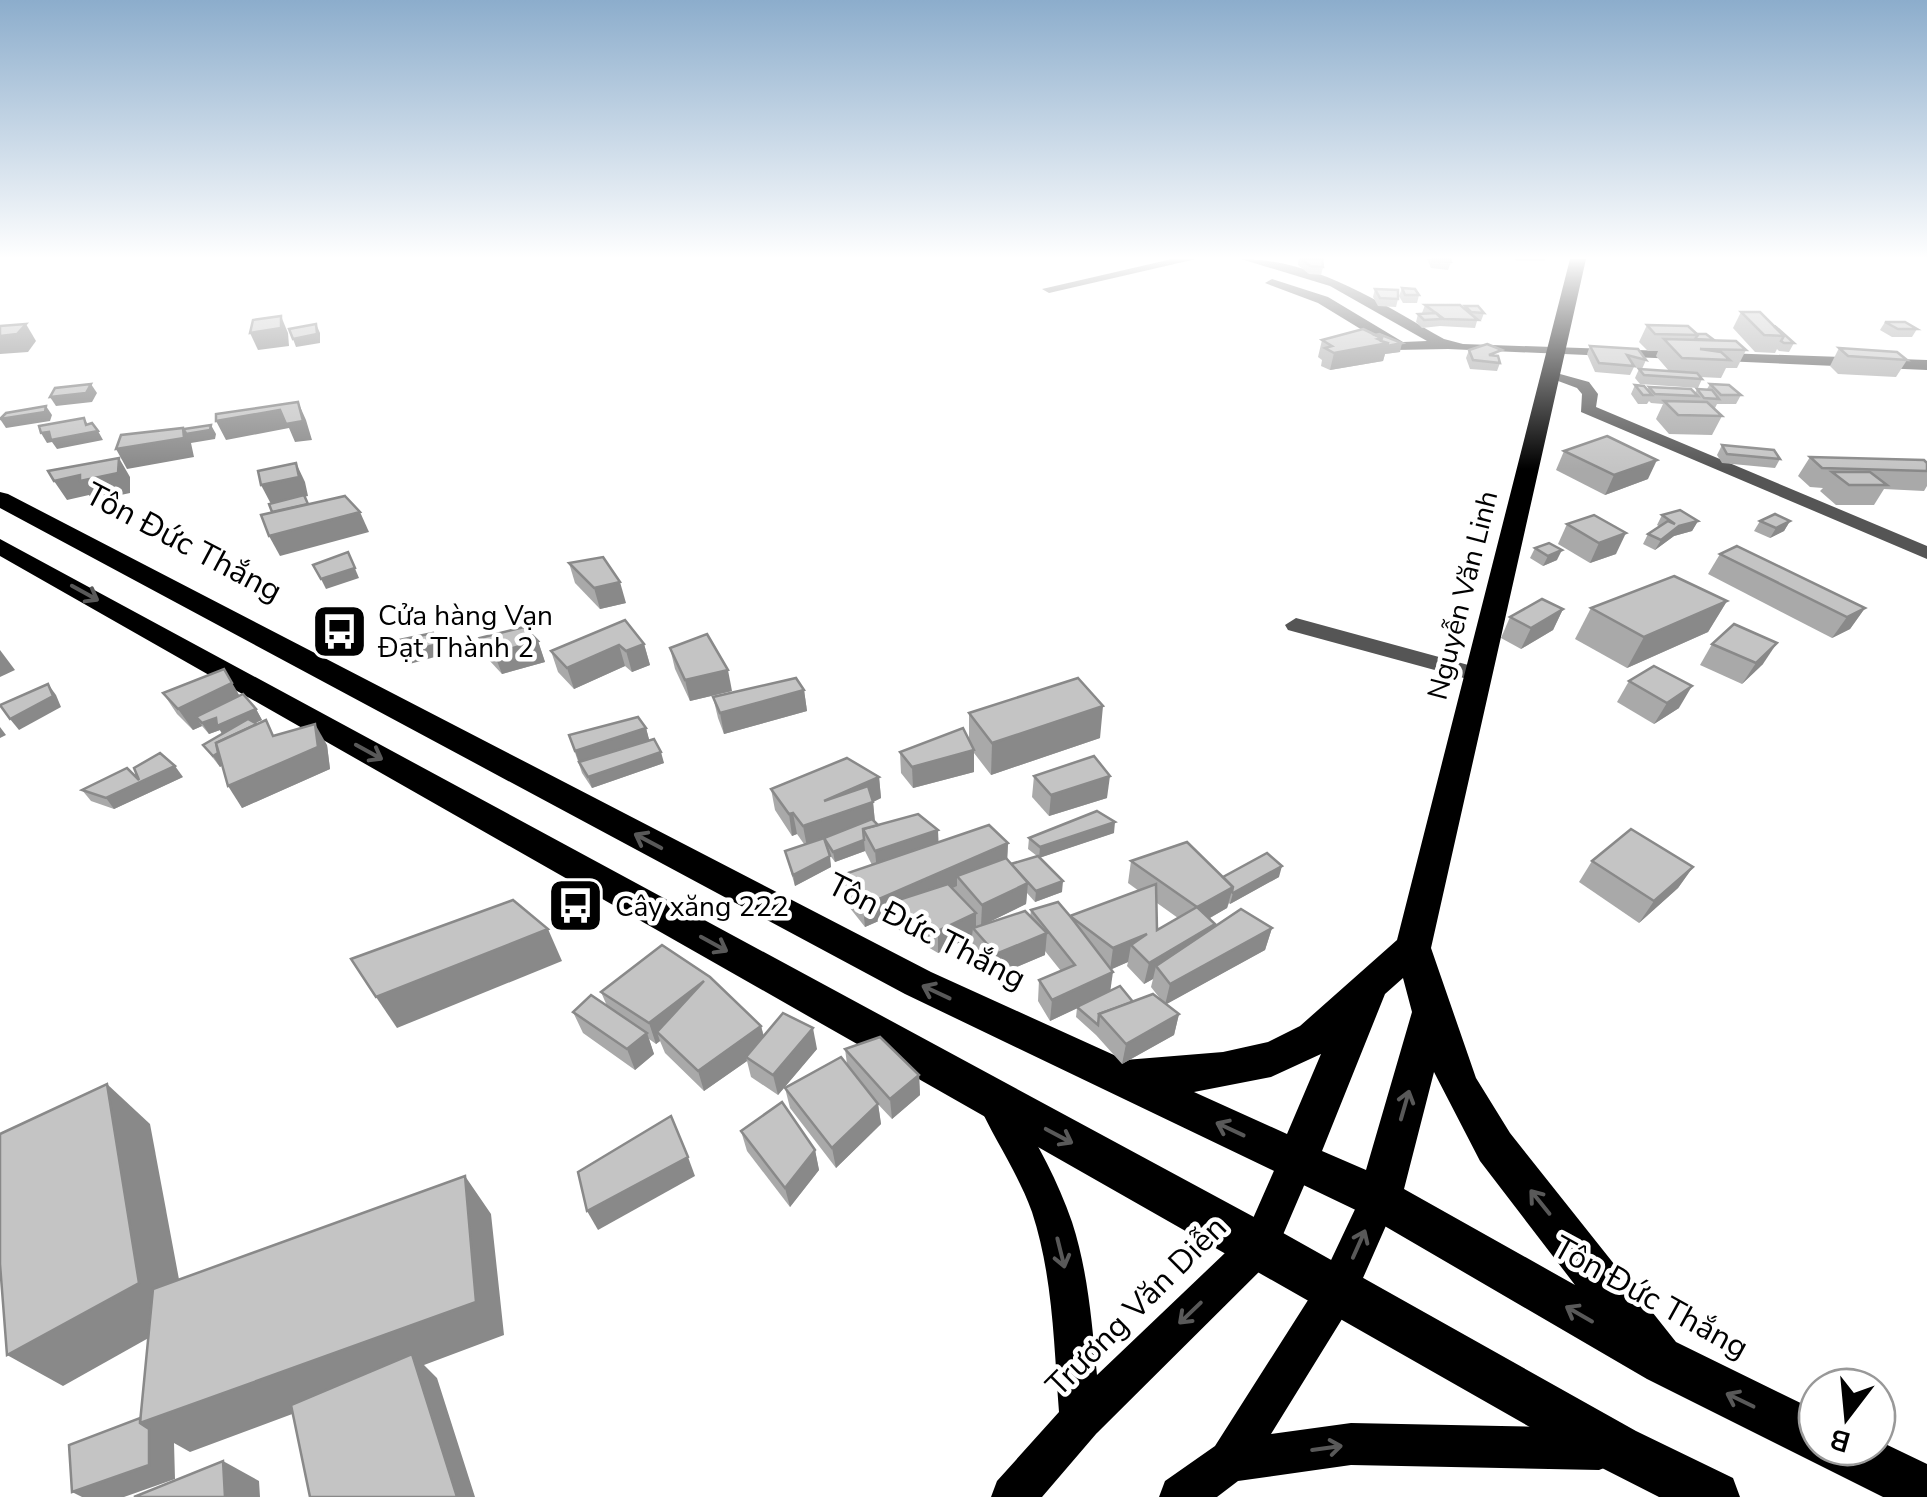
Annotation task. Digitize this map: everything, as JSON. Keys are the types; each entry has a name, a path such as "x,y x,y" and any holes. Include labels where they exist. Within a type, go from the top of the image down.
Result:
{"highway":[{"name":"Nguyễn Văn Linh","path":"1413,948 1560,329"},
{"name":"Tôn Đức Thắng","path":"0,499 918,983 1379,1199 1664,1362 1797,1428"},
{"path":"0,546 994,1101 1260,1245 1618,1450 1714,1497"},
{"path":"1122,1078 1225,1069 1264,1059 1313,1038 1413,948 1431,1012 1460,1088 1495,1147 1664,1362"},
{"path":"1297,1160 1370,984"},
{"path":"1379,1199 1431,1012"},
{"path":"1877,1467 1927,1491"}],"main road":[{"path":"994,1101 1054,1223 1065,1271 1082,1419"},
{"name":"Trương Văn Diễn","path":"1013,1497 1082,1419 1260,1245 1297,1160"},
{"path":"1181,1497 1230,1461 1338,1289 1379,1199"},
{"path":"1230,1461 1352,1444 1618,1450"}],"street":[{"path":"1368,329 1392,344 1410,348 1927,365"},
{"path":"1412,329 1440,346"},
{"path":"1546,380 1583,385 1590,394 1587,410 1719,468 1856,519 1927,553"},
{"path":"1296,625 1476,674"}],"building":[{"path":"0,329 22,329 17,334 0,336"},
{"path":"289,329 316,329 317,334 293,339"},
{"path":"1363,329 1388,343 1334,353 1325,348 1332,346 1322,340"},
{"path":"1650,329 1691,329 1698,335 1655,334"},
{"path":"1758,329 1777,329 1784,336 1764,335"},
{"path":"1696,334 1706,334 1714,340 1695,339"},
{"path":"1375,335 1402,343 1387,346"},
{"path":"1664,339 1736,341 1746,350 1700,349 1721,352 1730,360 1682,358"},
{"path":"1487,344 1502,350 1489,355 1498,356 1500,363 1473,360 1469,350"},
{"path":"1590,346 1638,349 1646,360 1627,355 1634,366 1599,363"},
{"path":"1839,348 1897,352 1907,360 1848,356"},
{"path":"1639,369 1697,373 1702,379 1644,375"},
{"path":"91,384 86,393 50,397 55,388"},
{"path":"1710,384 1729,385 1741,395 1721,395"},
{"path":"1635,385 1644,386 1652,395 1643,395"},
{"path":"1649,387 1691,389 1698,396 1655,394"},
{"path":"1697,389 1712,390 1719,399 1704,398"},
{"path":"1664,401 1707,402 1722,416 1678,415"},
{"path":"298,402 303,421 286,424 280,410 216,421 216,414"},
{"path":"46,406 45,412 0,419 6,413"},
{"path":"84,418 86,425 92,423 98,431 51,440 49,432 41,433 39,426"},
{"path":"211,425 210,430 186,434 184,429"},
{"path":"183,428 184,438 116,449 121,435"},
{"path":"1607,436 1657,460 1614,475 1564,451"},
{"path":"1722,445 1774,450 1780,459 1727,454"},
{"path":"1810,457 1924,460 1927,471 1822,468"},
{"path":"119,458 118,473 80,481 80,475 54,481 48,471"},
{"path":"296,463 299,477 261,485 258,471"},
{"path":"1832,472 1870,472 1887,485 1849,485"},
{"path":"304,495 308,504 272,512 269,504"},
{"path":"345,496 360,512 269,536 261,515"},
{"path":"1680,510 1698,521 1679,526 1661,540 1648,534 1668,521 1675,524 1662,515"},
{"path":"1775,514 1790,521 1776,528 1760,521"},
{"path":"1594,515 1626,533 1599,543 1567,524"},
{"path":"1549,543 1562,550 1548,556 1535,548"},
{"path":"1737,546 1865,608 1847,617 1720,554"},
{"path":"348,552 355,568 321,579 313,565"},
{"path":"603,557 620,582 594,588 569,563"},
{"path":"1674,576 1727,601 1644,637 1591,608"},
{"path":"1542,599 1563,609 1531,628 1510,617"},
{"path":"625,620 644,644 626,651 619,645 567,668 551,651"},
{"path":"1734,624 1777,643 1756,663 1712,644"},
{"path":"524,627 538,641 494,653 480,638"},
{"path":"433,633 438,644 401,654 395,641"},
{"path":"707,634 728,670 685,680 670,648"},
{"path":"1654,666 1692,686 1667,703 1629,681"},
{"path":"224,669 232,683 178,709 163,693"},
{"path":"796,678 804,690 720,713 713,697"},
{"path":"1078,678 1103,706 992,743 969,713"},
{"path":"48,684 53,696 10,719 0,705"},
{"path":"243,694 256,709 217,726 216,718 202,723 196,717"},
{"path":"638,717 646,728 575,751 569,735"},
{"path":"248,719 257,724 216,743 218,753 213,756 203,745"},
{"path":"266,720 273,736 315,724 318,747 228,786 216,743"},
{"path":"963,728 974,750 912,767 900,752"},
{"path":"654,739 661,752 588,777 579,762"},
{"path":"160,753 175,766 106,798 82,790 127,768 139,780 134,768"},
{"path":"1094,756 1110,776 1051,795 1034,776"},
{"path":"847,758 879,777 824,801 868,786 873,802 803,826 771,789"},
{"path":"1097,811 1115,822 1040,847 1029,838"},
{"path":"918,814 938,830 875,851 863,829"},
{"path":"872,819 878,825 863,829 864,840 833,852 824,838"},
{"path":"989,825 1008,843 863,906 839,876"},
{"path":"1631,829 1693,867 1654,901 1592,861"},
{"path":"824,838 830,856 793,875 785,851"},
{"path":"1187,842 1233,887 1197,907 1131,861"},
{"path":"1267,853 1282,866 1233,893 1233,887 1223,877"},
{"path":"1038,856 1063,881 1036,891 1011,864"},
{"path":"1006,858 1028,883 982,905 957,876"},
{"path":"948,884 976,913 938,931 889,903"},
{"path":"1156,884 1157,930 1197,907 1215,924 1149,963 1131,945 1147,934 1113,948 1070,916"},
{"path":"513,900 548,929 376,997 351,959"},
{"path":"1058,902 1113,972 1052,1000 1039,980 1075,965 1031,910"},
{"path":"1241,909 1272,928 1170,984 1156,966"},
{"path":"1025,911 1047,933 996,954 973,928"},
{"path":"662,945 710,977 761,1026 698,1071 657,1032 704,981 649,1023 601,992"},
{"path":"1120,986 1133,1002 1099,1014 1098,1025 1077,1007"},
{"path":"1153,994 1179,1014 1126,1044 1099,1014"},
{"path":"591,995 647,1033 627,1049 573,1012"},
{"path":"783,1013 813,1028 773,1075 746,1057"},
{"path":"880,1037 919,1075 890,1099 845,1049"},
{"path":"841,1057 878,1104 832,1148 785,1088"},
{"path":"107,1084 139,1283 7,1355 0,1264 0,1134"},
{"path":"782,1102 815,1150 785,1188 741,1131"},
{"path":"671,1116 688,1157 587,1211 578,1172"},
{"path":"465,1176 476,1302 140,1423 153,1289"},
{"path":"412,1354 457,1497 310,1497 291,1405"},
{"path":"140,1418 140,1423 149,1429 149,1465 72,1492 69,1445"},
{"path":"223,1461 225,1497 134,1497"}],"place":[{"name":"Cửa hàng Vạn Đạt Thành 2","path":"339,631"},
{"name":"Cây xăng 222","path":"576,906"}]}
